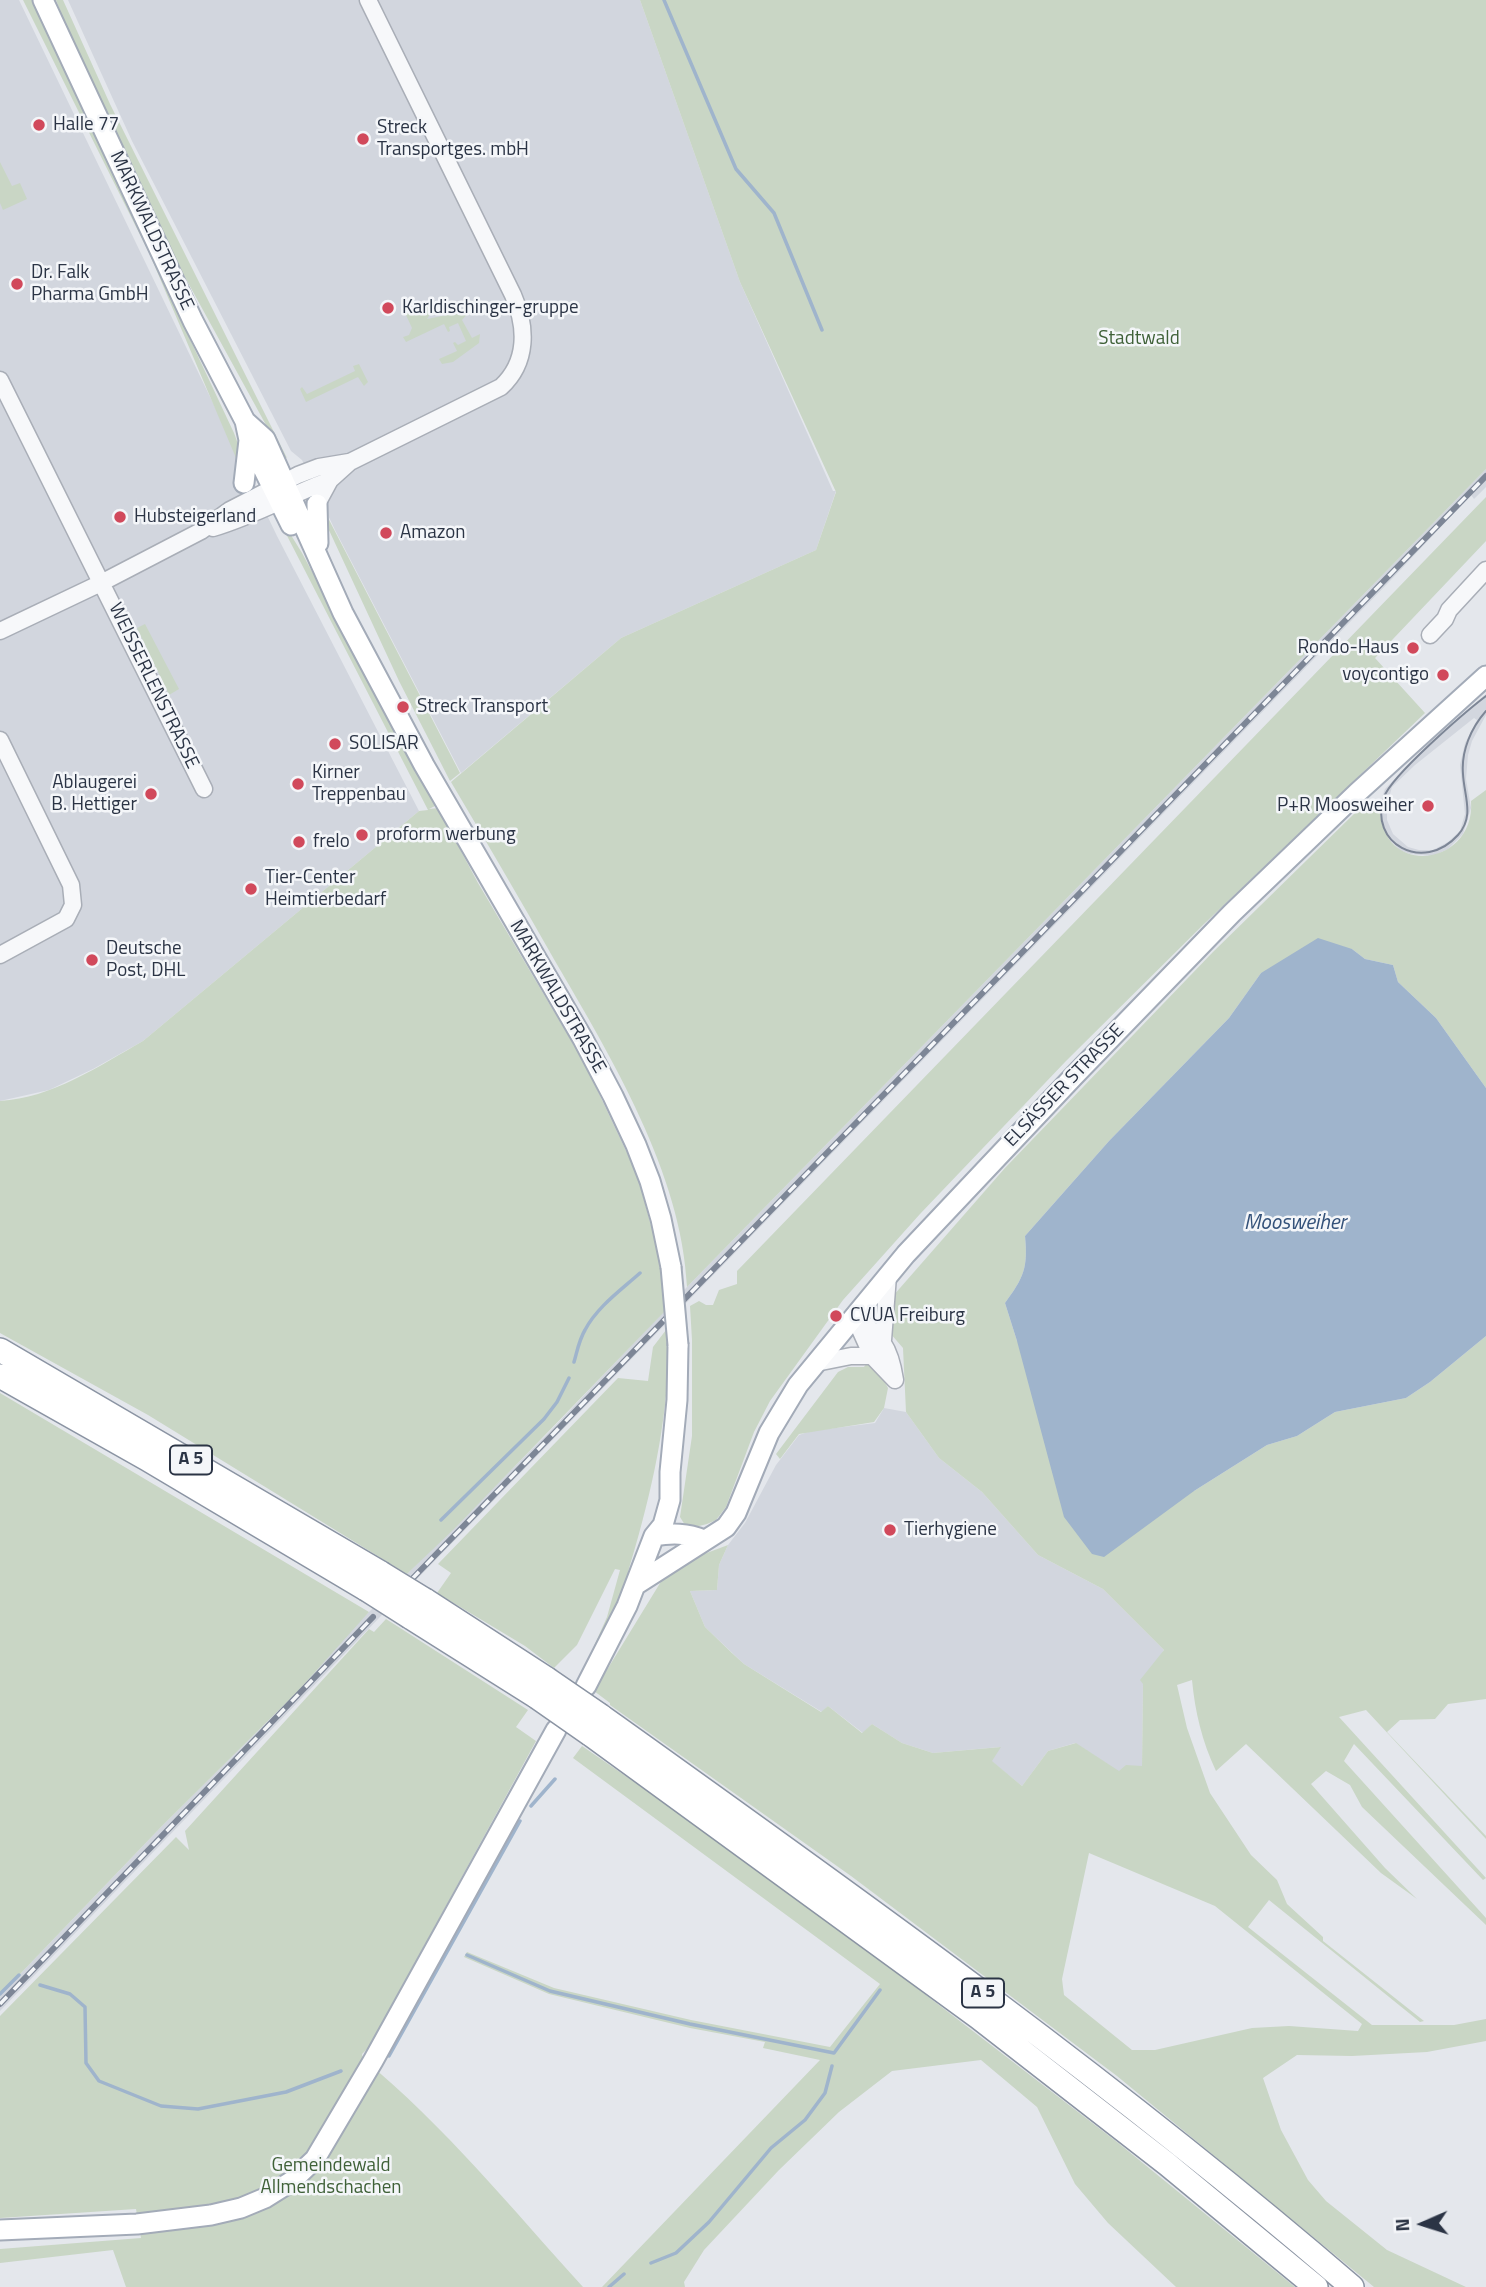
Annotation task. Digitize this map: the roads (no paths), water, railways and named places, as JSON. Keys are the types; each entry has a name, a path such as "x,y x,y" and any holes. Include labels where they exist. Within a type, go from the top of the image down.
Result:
{"highway":[{"name":"A 5","path":"0,1350 157,1440 795,1854 1168,2136 1352,2287"},
{"name":"A 5","path":"0,1376 147,1460 374,1581"},
{"name":"A 5","path":"595,1725 1167,2164 1316,2287"}],"main road":[{"name":"MARKWALDSTRASSE","path":"43,0 193,321 247,431 283,492 307,551 317,558 343,613 424,765 583,1039 636,1145 649,1181 661,1219 671,1267 678,1345 670,1500 663,1525 654,1536 609,1644 586,1686"},
{"path":"244,483 247,431"},
{"path":"317,504 317,558"},
{"name":"ELSÄSSER STRASSE","path":"636,1584 684,1551 726,1527 736,1513 773,1425 798,1385 888,1276 1038,1113 1232,914 1357,793 1486,676"},
{"path":"654,1536 692,1535 704,1540"},
{"path":"654,1536 666,1548 684,1551"},
{"path":"0,2230 137,2224 211,2215 253,2203 292,2181 314,2159 373,2061 556,1730"}],"street":[{"path":"317,504 330,480 351,462 501,387 518,363 524,335 513,295 368,0"},
{"path":"0,380 101,583"},
{"path":"283,492 318,467 351,462"},
{"path":"283,492 330,480"},
{"path":"230,510 244,483"},
{"name":"WEISSERLENSTRASSE","path":"201,531 243,519 283,492"},
{"name":"WEISSERLENSTRASSE","path":"0,631 201,531 230,510 283,492"},
{"path":"1430,635 1486,570"},
{"name":"WEISSERLENSTRASSE","path":"101,583 204,789"},
{"path":"0,740 71,885 73,905 66,919 0,955"},
{"path":"854,1316 872,1356 895,1380 883,1340 888,1276"},
{"path":"854,1316 883,1340"},
{"path":"817,1363 851,1356 872,1356"}],"water":[{"name":"Moosweiher","path":"1318,938 1352,949 1365,959 1393,965 1398,982 1436,1018 1486,1088 1486,1336 1406,1398 1335,1412 1297,1436 1267,1445 1194,1491 1104,1557 1092,1554 1064,1517 1005,1303 1023,1272 1026,1256 1025,1236 1109,1141 1229,1018 1261,973"}],"waterway":[{"path":"664,0 736,169 774,213 822,330"},
{"path":"574,1362 581,1338 590,1322 610,1299 640,1273"},
{"path":"441,1520 544,1419 557,1402 569,1378"},
{"path":"531,1806 555,1779"},
{"path":"389,2056 520,1821"},
{"path":"467,1955 550,1991 690,2024 834,2053 880,1990"},
{"path":"0,1994 19,1975"},
{"path":"40,1985 70,1994 85,2007 86,2063 99,2081 161,2106 198,2109 286,2092 341,2071"},
{"path":"651,2263 676,2253 709,2222 771,2148 805,2120 825,2093 832,2066"},
{"path":"609,2287 624,2274"}],"tram line":[{"path":"1486,696 1414,760 1384,797 1381,813 1384,828 1391,840 1402,848 1429,852 1444,846 1463,828 1467,813 1463,774 1465,748 1486,711"}],"railway":[{"path":"412,1579 1486,476"},
{"path":"0,2004 373,1617"}],"place":[{"name":"Halle 77","path":"39,125"},
{"name":"Streck Transportges. mbH","path":"363,139"},
{"name":"Dr. Falk Pharma GmbH","path":"17,284"},
{"name":"Karldischinger-gruppe","path":"388,308"},
{"name":"Hubsteigerland","path":"120,517"},
{"name":"Amazon","path":"386,533"},
{"name":"Rondo-Haus","path":"1413,648"},
{"name":"voycontigo","path":"1443,675"},
{"name":"Streck Transport","path":"403,707"},
{"name":"SOLISAR","path":"335,744"},
{"name":"Kirner Treppenbau","path":"298,784"},
{"name":"Ablaugerei B. Hettiger","path":"151,794"},
{"name":"P+R Moosweiher","path":"1428,806"},
{"name":"proform werbung","path":"362,835"},
{"name":"frelo","path":"299,842"},
{"name":"Tier-Center Heimtierbedarf","path":"251,889"},
{"name":"Deutsche Post, DHL","path":"92,960"},
{"name":"CVUA Freiburg","path":"836,1316"},
{"name":"Tierhygiene","path":"890,1530"}],"park label":[{"name":"Stadtwald","path":"1139,339"},
{"name":"Gemeindewald Allmendschachen","path":"331,2177"}]}
